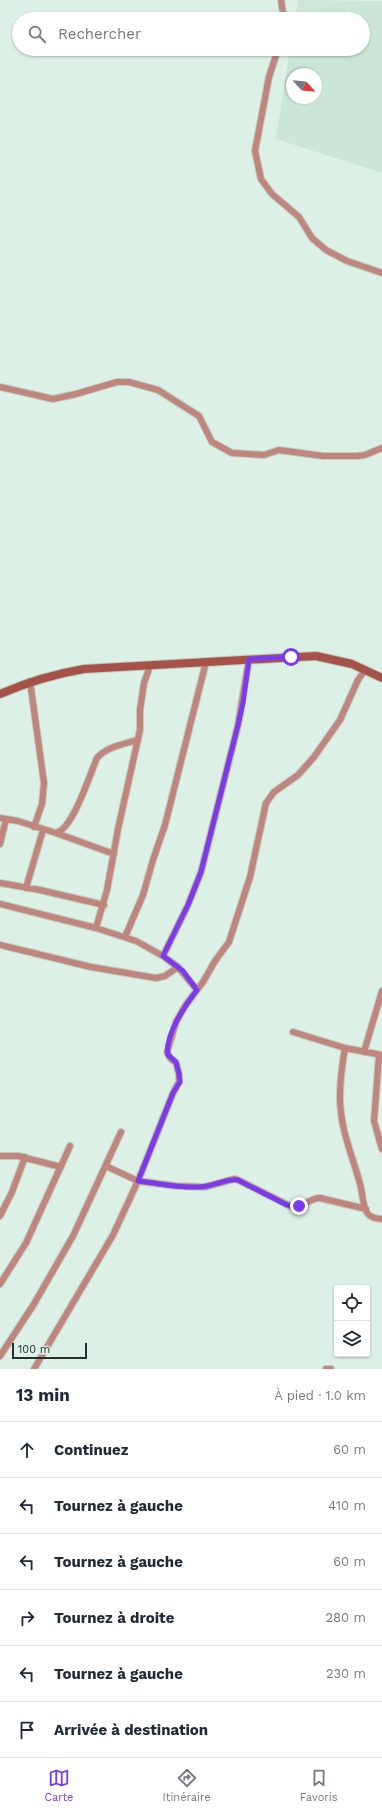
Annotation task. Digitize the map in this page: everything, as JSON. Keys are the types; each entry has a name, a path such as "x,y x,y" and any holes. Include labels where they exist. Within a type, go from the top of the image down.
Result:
{"main road":[{"path":"0,694 30,681 54,674 78,670 316,656 341,660 382,678"}],"street":[{"path":"281,0 283,12"},
{"path":"276,56 269,77 254,150 261,179 272,194 299,216 312,238 326,250 347,261 382,273"},
{"path":"0,387 53,398 76,394 117,382 129,382 158,390 199,416 212,442 232,453 264,455 279,450 322,456 357,456 365,455 382,448"},
{"path":"163,956 188,905 201,872 243,703 249,659"},
{"path":"125,937 143,895 165,825 206,662"},
{"path":"96,928 104,905 138,740 144,683 150,666"},
{"path":"34,1369 100,1259 138,1181 173,1093 180,1082 178,1066 174,1060 170,1058 167,1052 174,1029 180,1013 229,942 250,876 266,803 274,792 298,775 314,757 344,714 358,680 366,670"},
{"path":"30,681 44,783 42,804 34,827"},
{"path":"56,834 63,829 76,808 86,788 94,764 100,754 120,745 138,740"},
{"path":"0,844 3,818 114,854"},
{"path":"26,888 43,830"},
{"path":"0,883 104,905"},
{"path":"0,904 96,928 136,941 163,956 178,967 197,990"},
{"path":"0,945 91,967 156,978 164,976 178,967"},
{"path":"364,1052 382,991"},
{"path":"293,1032 345,1048 380,1055 374,1121 382,1149"},
{"path":"345,1048 340,1085 343,1131 361,1186 368,1214 373,1218 382,1219"},
{"path":"0,1356 34,1304 73,1236 121,1132"},
{"path":"0,1284 26,1243 70,1146"},
{"path":"0,1156 11,1155 25,1157 61,1167"},
{"path":"0,1216 12,1192 25,1157"},
{"path":"106,1166 138,1181 198,1188 212,1186 234,1179 242,1181 292,1207 299,1206 315,1198 320,1198 366,1209"},
{"path":"326,1369 331,1369"}],"shaded area":[{"path":"298,0 382,1 382,173 276,139 286,75 286,104 322,104 322,68 287,68 289,56 370,56 370,12 296,12"}],"route":[{"path":"291,657 249,659 243,703 201,872 188,905 163,956 183,971 197,990 180,1013 168,1046 168,1055 176,1062 178,1066 180,1082 175,1088 138,1181 198,1188 212,1186 234,1179 242,1181 287,1205 292,1207 299,1206"}]}
